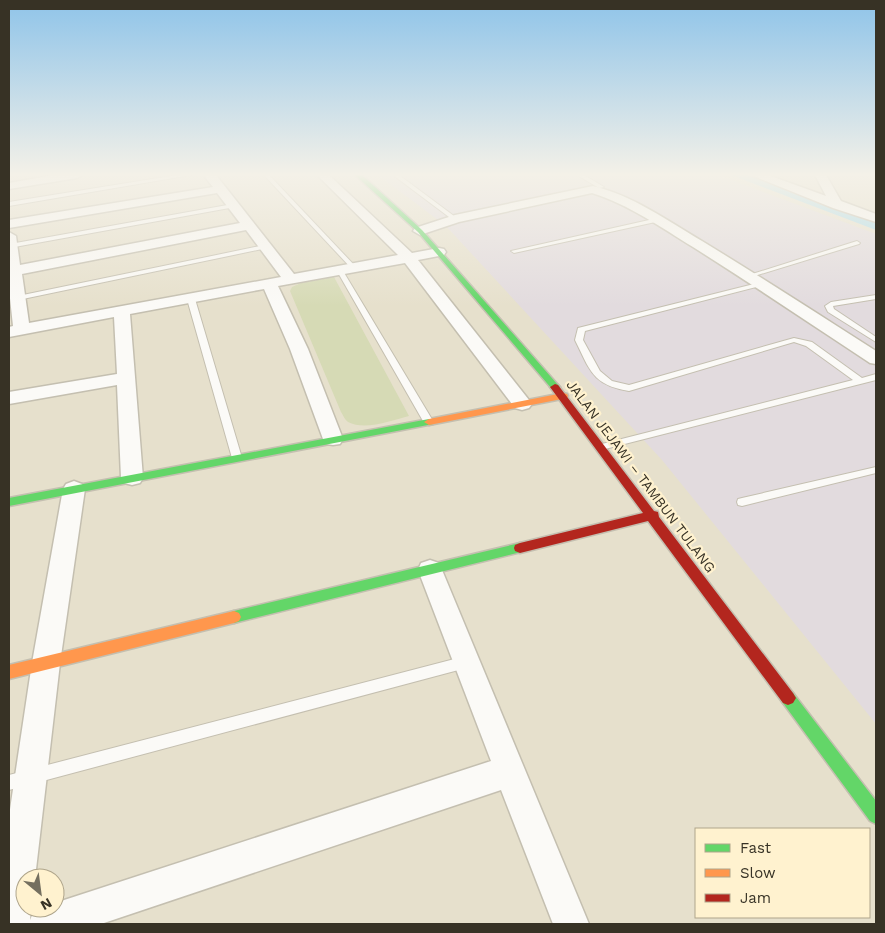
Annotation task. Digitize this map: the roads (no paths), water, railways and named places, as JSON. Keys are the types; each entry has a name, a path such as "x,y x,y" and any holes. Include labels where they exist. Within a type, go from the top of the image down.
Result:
{"street":[{"path":"9,224 41,219"},
{"path":"242,219 291,280"},
{"path":"368,219 408,257 522,404"},
{"name":"JALAN JEJAWI – TAMBUN TULANG","path":"406,219 439,252 563,396 654,515 876,815"},
{"path":"420,231 456,219"},
{"path":"655,219 762,284 876,359"},
{"path":"14,271 248,226"},
{"path":"10,241 18,298 15,331 439,252"},
{"path":"269,284 299,350 333,439"},
{"path":"122,312 132,478"},
{"path":"9,398 127,378"},
{"path":"9,502 563,396"},
{"path":"11,924 19,780 46,663 74,489"},
{"path":"9,672 654,515"},
{"path":"430,570 571,924"},
{"path":"47,924 510,771"}],"lane":[{"path":"10,241 153,219"},
{"path":"304,219 347,269 428,421"},
{"path":"514,251 658,220"},
{"path":"749,276 857,243"},
{"path":"18,298 265,247"},
{"path":"762,284 581,330 579,340 602,380 614,387 629,388 794,340 809,344 860,381"},
{"path":"876,297 831,304 829,306 831,310 876,340"},
{"path":"191,299 237,458"},
{"path":"861,349 876,346"},
{"path":"601,447 876,377"},
{"path":"742,502 876,470"},
{"path":"19,780 467,662"}],"waterway":[{"path":"856,219 876,226"}]}
